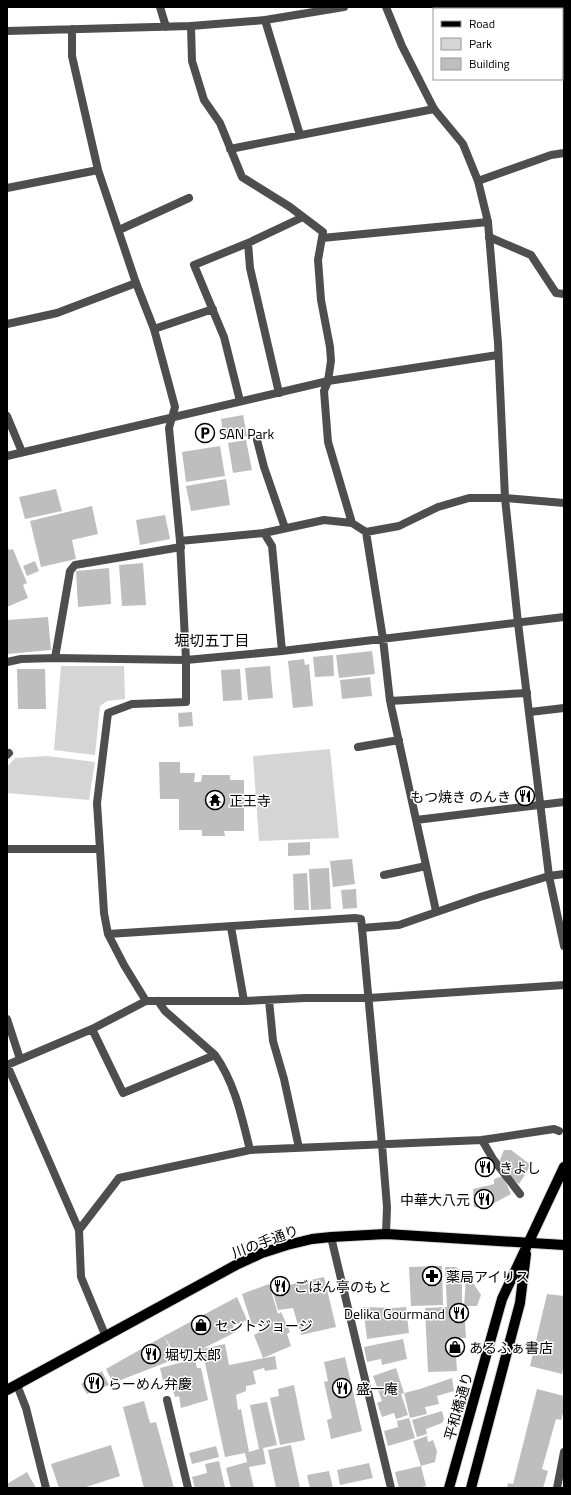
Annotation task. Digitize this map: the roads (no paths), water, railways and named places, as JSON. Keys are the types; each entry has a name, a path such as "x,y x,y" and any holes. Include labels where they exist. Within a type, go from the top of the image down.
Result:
{"main road":[{"name":"平和橋通り","path":"449,1488 502,1299 564,1167"},
{"name":"川の手通り","path":"7,1390 236,1265 262,1253 287,1245 312,1239 386,1234 564,1245"},
{"name":"平和橋通り","path":"472,1488 520,1303 528,1242"}],"street":[{"path":"160,7 166,27"},
{"path":"7,30 191,26 265,20 344,7"},
{"path":"386,7 402,46 434,109 463,144 478,181 488,222 498,355 505,498 518,623 549,876 564,946"},
{"path":"265,20 300,136"},
{"path":"191,26 192,61 204,100 220,123 242,177 290,206 323,232 318,260 321,300 330,347 331,361 328,382 324,391 328,442 352,523"},
{"path":"72,29 72,56 98,170 136,283 154,329 174,407 169,428 180,544 186,660 186,702 132,704 108,713 96,803 104,913 108,934 124,965 146,1001"},
{"path":"230,149 434,109"},
{"path":"478,181 551,155 564,153"},
{"path":"7,188 98,170"},
{"path":"118,230 189,198"},
{"path":"240,401 224,337 194,265 248,243 303,217"},
{"path":"322,238 488,222"},
{"path":"489,237 531,255 556,294 564,294"},
{"path":"248,243 250,268 279,393"},
{"path":"7,324 57,313 136,283"},
{"path":"154,329 213,309"},
{"path":"7,456 240,401 328,382 498,355"},
{"path":"7,416 22,452"},
{"path":"257,440 264,467 285,528"},
{"path":"55,658 70,571 75,565 180,544 264,533 324,520 352,523 366,532 399,526 438,507 468,498 505,498 564,503"},
{"path":"366,532 383,639 390,701 436,911"},
{"path":"264,533 272,546 282,651"},
{"path":"7,662 21,659 55,658 186,660 282,651 564,617"},
{"path":"390,701 527,694"},
{"path":"530,712 564,708"},
{"path":"358,747 399,740"},
{"path":"416,820 564,802"},
{"path":"7,850 100,849"},
{"path":"384,875 426,866"},
{"path":"362,928 399,925 436,911 549,876 564,874"},
{"path":"108,934 355,918 361,919 387,1207 386,1234"},
{"path":"231,927 244,1001"},
{"path":"106,1337 81,1277 79,1230 7,1065 92,1029 146,1001 244,1001 305,998 369,998 564,985"},
{"path":"269,1000 273,1041 284,1079 299,1148"},
{"path":"158,1001 165,1011 220,1061 238,1100 250,1150"},
{"path":"7,1019 20,1059"},
{"path":"92,1029 123,1093 215,1055"},
{"path":"79,1230 119,1178 250,1150 482,1140 554,1130 560,1131"},
{"path":"482,1140 493,1158 520,1194"},
{"path":"331,1237 391,1488"},
{"path":"17,1385 26,1408 46,1488"},
{"path":"167,1400 188,1488"},
{"path":"557,1488 564,1452"}],"place":[{"name":"SAN Park","path":"205,433"},
{"name":"もつ焼き のんき","path":"525,796"},
{"name":"正王寺","path":"215,800"},
{"name":"きよし","path":"485,1167"},
{"name":"中華大八元","path":"484,1199"},
{"name":"薬局アイリス","path":"432,1276"},
{"name":"ごはん亭のもと","path":"280,1286"},
{"name":"Delika Gourmand","path":"459,1313"},
{"name":"セントジョージ","path":"201,1325"},
{"name":"あるふぁ書店","path":"455,1347"},
{"name":"堀切太郎","path":"151,1354"},
{"name":"らーめん弁慶","path":"94,1383"},
{"name":"盛一庵","path":"342,1388"}],"district":[{"name":"堀切五丁目","path":"212,640"}]}
